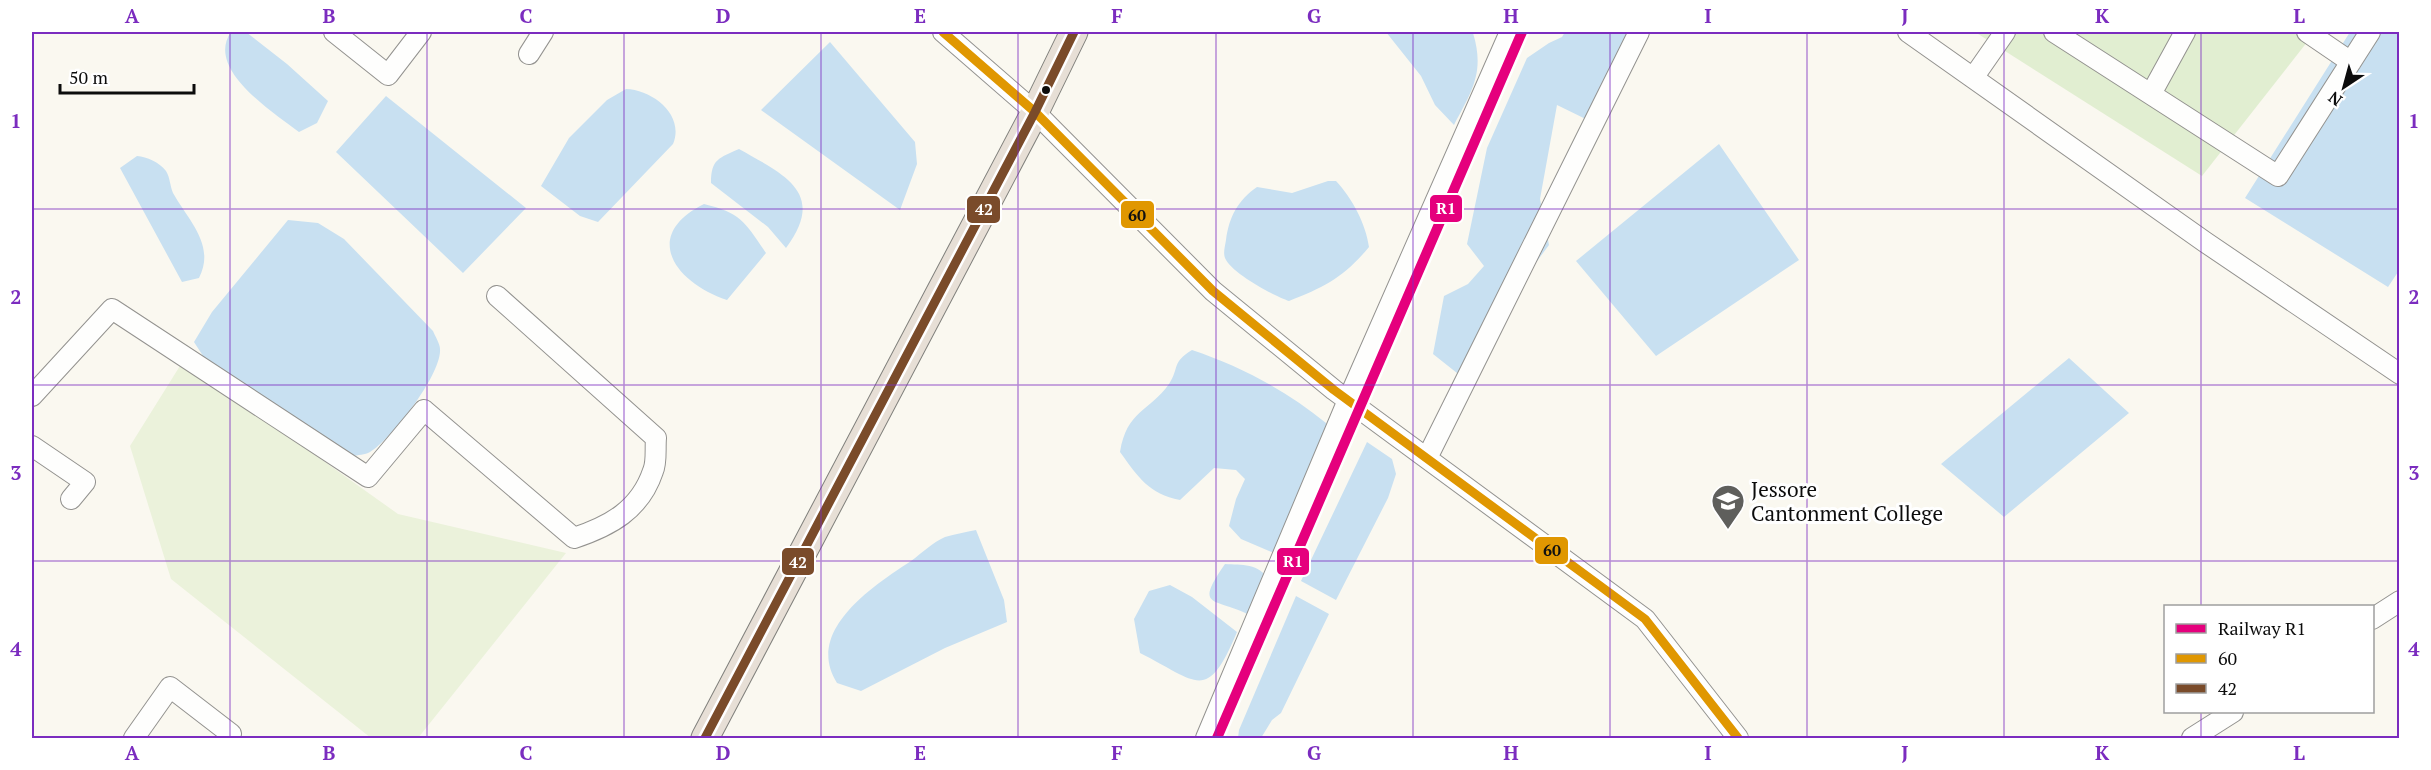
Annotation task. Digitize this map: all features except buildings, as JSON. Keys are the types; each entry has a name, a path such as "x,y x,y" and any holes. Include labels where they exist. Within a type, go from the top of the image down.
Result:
{"highway":[{"path":"705,738 1035,112 1074,32"}],"street":[{"path":"334,32 388,75 421,32"},
{"path":"529,54 543,32"},
{"path":"943,32 1035,112 1214,291 1348,400 1645,620 1738,738"},
{"path":"1206,738 1348,400 1510,32"},
{"path":"1426,458 1639,32"},
{"path":"1908,32 2205,242 2400,374"},
{"path":"1973,78 2005,32"},
{"path":"2054,32 2278,176 2370,32"},
{"path":"2151,94 2185,32"},
{"path":"2307,32 2351,62"},
{"path":"32,396 112,309 368,477 424,410 574,538 608,526 636,503 654,470 656,438 497,296"},
{"path":"32,446 85,482 71,500"},
{"path":"2374,618 2400,601"},
{"path":"134,738 170,687 231,734 228,738"},
{"path":"2192,738 2230,713"}],"green space":[{"path":"1975,32 2315,32 2202,176"},
{"path":"183,361 398,514 566,553 418,738 371,738 171,579 130,446"}],"water":[{"path":"231,32 246,32 287,64 328,101 317,123 299,132 246,88 234,75 227,60 225,46"},
{"path":"1386,32 1473,33 1478,59 1475,81 1454,125 1435,105 1421,76"},
{"path":"1565,32 1649,32 1608,118 1600,126 1557,105 1540,199 1549,245 1520,284 1462,377 1433,354 1444,296 1468,284 1484,266 1467,244 1487,148 1527,58 1562,37"},
{"path":"2350,32 2399,32 2400,269 2388,287 2245,198"},
{"path":"830,42 915,142 917,164 900,210 761,110"},
{"path":"626,89 646,94 664,106 675,123 676,133 673,144 598,222 580,216 541,186 569,138 607,100"},
{"path":"386,96 526,208 463,273 336,152"},
{"path":"1719,144 1799,260 1656,356 1576,261"},
{"path":"739,149 785,177 801,199 802,213 798,229 786,248 768,227 711,183 711,175 718,160"},
{"path":"137,156 153,160 166,171 173,193 198,233 204,255 199,278 182,282 120,168"},
{"path":"1328,181 1336,181 1353,203 1365,229 1369,247 1342,274 1324,286 1289,301 1254,283 1229,264 1224,252 1229,224 1240,203 1250,192 1257,187 1292,193"},
{"path":"704,204 726,211 741,220 766,253 727,300 693,282 680,271 672,258 670,244 673,230 685,217"},
{"path":"288,220 318,223 344,239 433,331 439,345 438,360 433,374 414,405 390,434 366,454 352,456 205,359 194,342 212,312"},
{"path":"1192,350 1262,380 1295,400 1326,423 1326,436 1274,553 1241,539 1229,526 1236,499 1245,479 1236,470 1214,468 1180,500 1152,489 1139,477 1120,452 1123,438 1133,419 1169,384 1178,362"},
{"path":"2069,358 2129,413 2004,517 1941,464"},
{"path":"1367,442 1392,459 1396,474 1388,498 1336,600 1301,581"},
{"path":"976,530 1004,600 1007,622 945,648 861,691 837,683 829,664 829,646 836,628 847,612 879,583 936,542 945,537"},
{"path":"1225,564 1255,568 1265,574 1268,580 1249,615 1218,603 1210,596 1210,589"},
{"path":"1170,585 1192,597 1237,632 1227,655 1217,670 1208,678 1199,680 1188,678 1140,653 1134,619 1149,591"},
{"path":"1296,596 1329,614 1281,713 1272,720 1261,738 1238,738 1239,730"}],"rail line":[{"name":"R1","path":"1217,738 1522,32"}],"transit line":[{"name":"60","path":"943,32 1035,112 1213,291 1334,390 1645,619 1738,738"},
{"name":"42","path":"705,738 1035,112 1074,32"}],"place":[{"name":"Jessore Cantonment College","path":"1728,530"}]}
